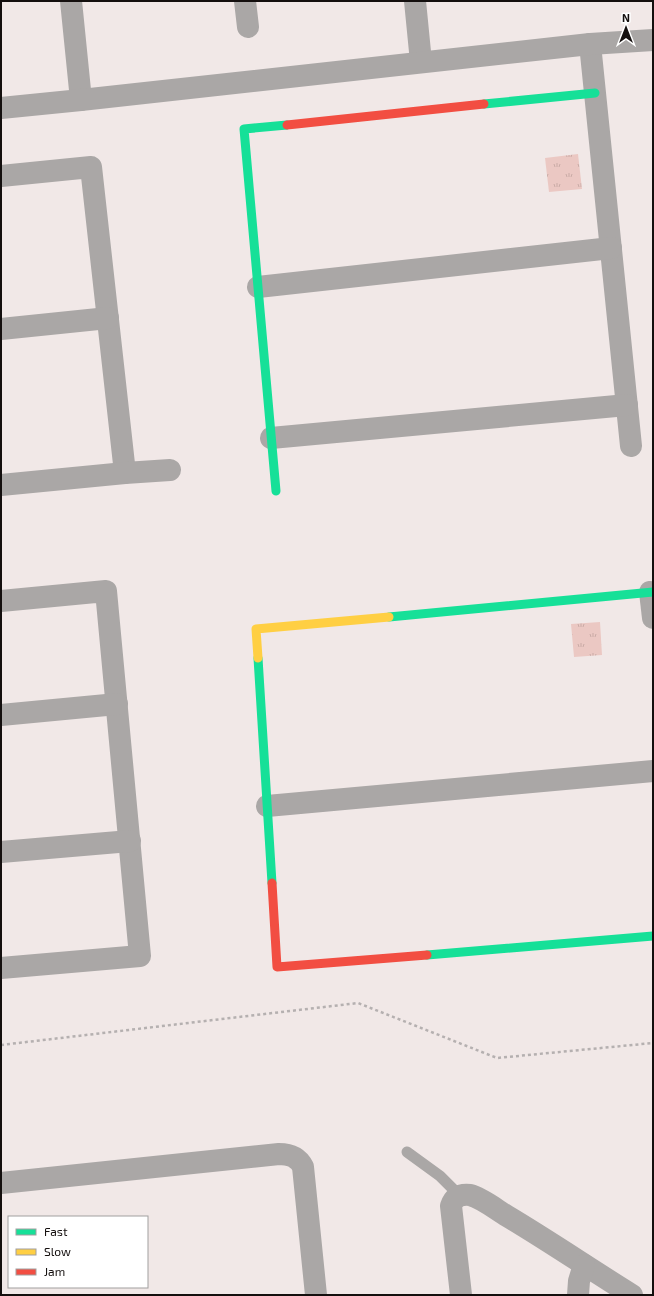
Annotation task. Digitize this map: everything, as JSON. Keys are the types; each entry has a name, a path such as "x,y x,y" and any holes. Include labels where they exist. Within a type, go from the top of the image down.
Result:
{"street":[{"path":"71,1 81,100"},
{"path":"245,1 248,27"},
{"path":"415,1 421,62"},
{"path":"1,108 590,44 653,40"},
{"path":"590,44 631,446"},
{"path":"276,491 244,129 595,94"},
{"path":"1,176 91,167 124,473"},
{"path":"258,287 611,248"},
{"path":"1,329 108,318"},
{"path":"271,438 627,405"},
{"path":"1,485 170,470"},
{"path":"1,601 106,591 140,956 1,968"},
{"path":"653,618 652,592 256,629 276,967 653,936"},
{"path":"1,715 117,704"},
{"path":"267,806 653,771"},
{"path":"1,852 130,841"},
{"path":"1,1183 279,1154 291,1155 296,1158 303,1167 316,1295"},
{"path":"461,1295 451,1206 455,1198 459,1195 470,1195 476,1198 531,1230 632,1295"},
{"path":"578,1295 578,1281 584,1264"}],"lane":[{"path":"407,1152 440,1176 459,1195"}],"path":[{"path":"1,1045 358,1003 497,1058 653,1043"}],"green space":[{"path":"578,154 582,189 549,192 545,158"},
{"path":"600,622 602,655 574,657 571,624"}],"traffic: fast":[{"path":"484,104 595,93"},
{"path":"276,491 244,129 287,125"},
{"path":"389,617 653,592"},
{"path":"258,658 272,883"},
{"path":"427,955 653,936"}],"traffic: slow":[{"path":"258,658 256,629 389,617"}],"traffic: jam":[{"path":"287,125 484,104"},
{"path":"272,883 277,967 427,955"}]}
